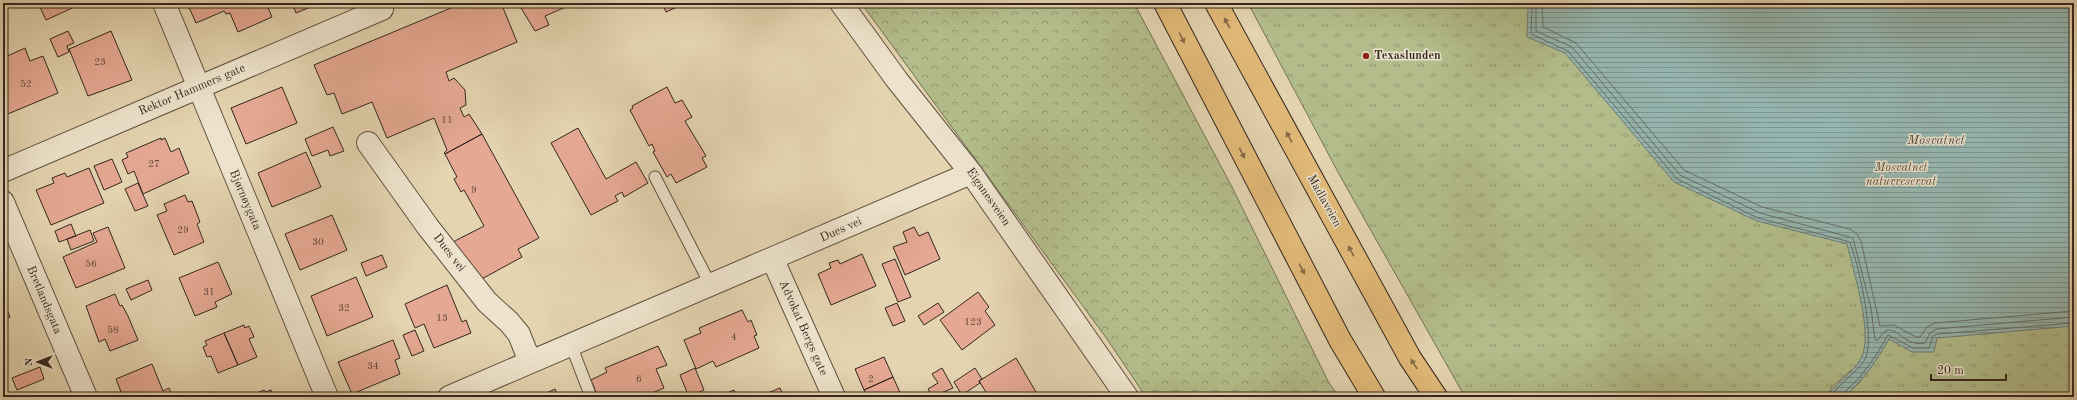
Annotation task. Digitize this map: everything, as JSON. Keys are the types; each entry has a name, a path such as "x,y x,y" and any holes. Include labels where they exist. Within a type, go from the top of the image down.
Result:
{"main road":[{"path":"1165,3 1340,340 1374,397"},
{"name":"Madlaveien","path":"1216,3 1410,358 1436,397"}],"street":[{"name":"Bjørnøygata","path":"164,3 327,397"},
{"name":"Eiganesveien","path":"841,3 897,80 971,173 1127,397"},
{"name":"Rektor Hammers gate","path":"3,171 199,88 380,6"},
{"name":"Dues vei","path":"368,143 428,227 486,302 509,322 519,334 530,362"},
{"name":"Dues vei","path":"449,397 710,284 773,260 971,173"},
{"name":"Bretlandsgata","path":"3,202 86,397"},
{"name":"Advokat Bergs gate","path":"773,260 834,397"}],"lane":[{"path":"655,177 710,284"},
{"path":"570,345 591,397"}],"green space":[{"path":"861,3 1134,3 1232,187 1329,383 1339,397 1146,397 1107,339"},
{"name":"Mosvatnet naturreservat","path":"1248,3 2074,3 2074,397 1845,397 1861,381 1851,370 1832,387 1827,397 1465,397 1339,174"}],"water":[{"name":"Mosvatnet","path":"1525,3 2074,3 2074,326 1937,338 1934,352 1912,352 1889,339 1869,370 1845,397 1827,397 1830,392 1858,364 1864,348 1864,319 1847,244 1757,221 1674,182 1565,53 1527,37 1528,7"}],"building":[{"path":"38,3 81,3 81,4 46,20"},
{"path":"187,3 266,3 272,17 238,32 230,13 226,14 224,11 196,23"},
{"path":"292,3 320,3 296,13"},
{"path":"463,3 501,3 517,42 446,72 449,81 454,78 465,90 466,105 460,108 464,117 469,114 482,134 445,154 444,153 447,150 434,118 387,138 372,102 342,114 334,93 327,95 314,65"},
{"path":"518,3 567,3 568,6 545,16 549,25 535,31"},
{"path":"662,3 686,3 666,12"},
{"path":"68,31 74,43 67,46 69,52 58,57 50,39"},
{"path":"111,31 132,80 88,96 69,49"},
{"path":"25,48 30,61 43,56 58,93 3,116 3,58"},
{"path":"282,87 297,123 246,144 231,108"},
{"path":"667,87 675,103 682,100 692,117 685,121 706,156 702,158 707,167 676,183 671,174 667,177 653,152 655,151 652,144 649,146 630,110 633,108 632,106"},
{"path":"333,127 344,151 330,156 328,150 312,156 305,139"},
{"path":"578,128 606,179 636,162 648,183 624,197 622,192 615,196 618,201 591,215 551,143"},
{"path":"482,134 539,238 518,249 522,257 478,281 451,243 484,226 464,190 461,192 454,179 457,177 445,154"},
{"path":"161,138 161,140 165,138 171,152 179,148 189,173 143,194 134,171 128,174 122,160 128,157 126,153"},
{"path":"306,152 321,187 272,207 258,173"},
{"path":"112,159 122,182 104,190 94,166"},
{"path":"89,168 104,203 51,225 36,190 54,183 52,178 65,173 67,177"},
{"path":"138,183 148,206 135,211 125,189"},
{"path":"185,195 188,202 192,201 200,222 197,224 204,242 174,255 157,215 167,211 164,204"},
{"path":"332,215 347,250 300,270 285,234"},
{"path":"71,224 76,236 59,242 55,231"},
{"path":"108,227 125,268 76,288 63,257 97,242 93,233"},
{"path":"914,227 919,236 928,232 940,259 905,275 893,247 907,242 903,232"},
{"path":"90,230 94,241 71,250 67,239"},
{"path":"862,254 876,286 831,305 818,274 831,268 829,263 838,260 840,264"},
{"path":"382,255 387,267 366,276 361,263"},
{"path":"895,259 911,297 898,302 882,264"},
{"path":"218,262 232,294 215,302 217,307 195,316 179,278"},
{"path":"356,277 373,317 327,336 311,296"},
{"path":"148,280 152,290 131,300 126,289"},
{"path":"447,285 462,322 466,320 471,333 434,348 424,324 415,328 405,304"},
{"path":"978,292 989,307 985,311 995,325 962,350 940,320"},
{"path":"115,294 120,306 122,305 128,316 138,340 110,351 105,339 99,342 86,306"},
{"path":"3,300 10,317 3,320"},
{"path":"897,303 905,321 893,326 885,308"},
{"path":"938,303 944,312 924,325 918,316"},
{"path":"742,310 748,322 751,320 757,335 754,336 759,348 716,367 713,361 696,369 684,340 701,333 699,328"},
{"path":"244,325 245,328 249,326 254,337 249,339 257,357 238,365 224,333"},
{"path":"415,330 424,351 412,356 403,335"},
{"path":"224,333 238,365 218,373 211,356 207,357 203,347 207,345 205,341"},
{"path":"393,340 400,358 395,360 400,374 352,394 338,362"},
{"path":"658,346 667,365 656,369 664,388 643,397 598,397 591,380 607,372 605,368"},
{"path":"884,357 893,377 864,390 855,369"},
{"path":"1016,358 1039,397 989,397 979,381"},
{"path":"152,364 163,391 169,388 173,397 123,397 116,379"},
{"path":"40,367 44,379 17,390 12,378"},
{"path":"695,368 704,390 689,397 680,375"},
{"path":"942,368 953,388 932,397 928,389 938,383 932,374"},
{"path":"975,368 982,379 979,381 980,383 962,395 954,382"},
{"path":"893,377 902,397 867,397 864,390"},
{"path":"780,388 784,397 758,397"},
{"path":"555,389 558,397 538,397"},
{"path":"264,390 266,392 271,390 273,397 248,397"},
{"path":"734,390 737,397 718,397"}],"place":[{"name":"Texaslunden","path":"1366,56"}]}
